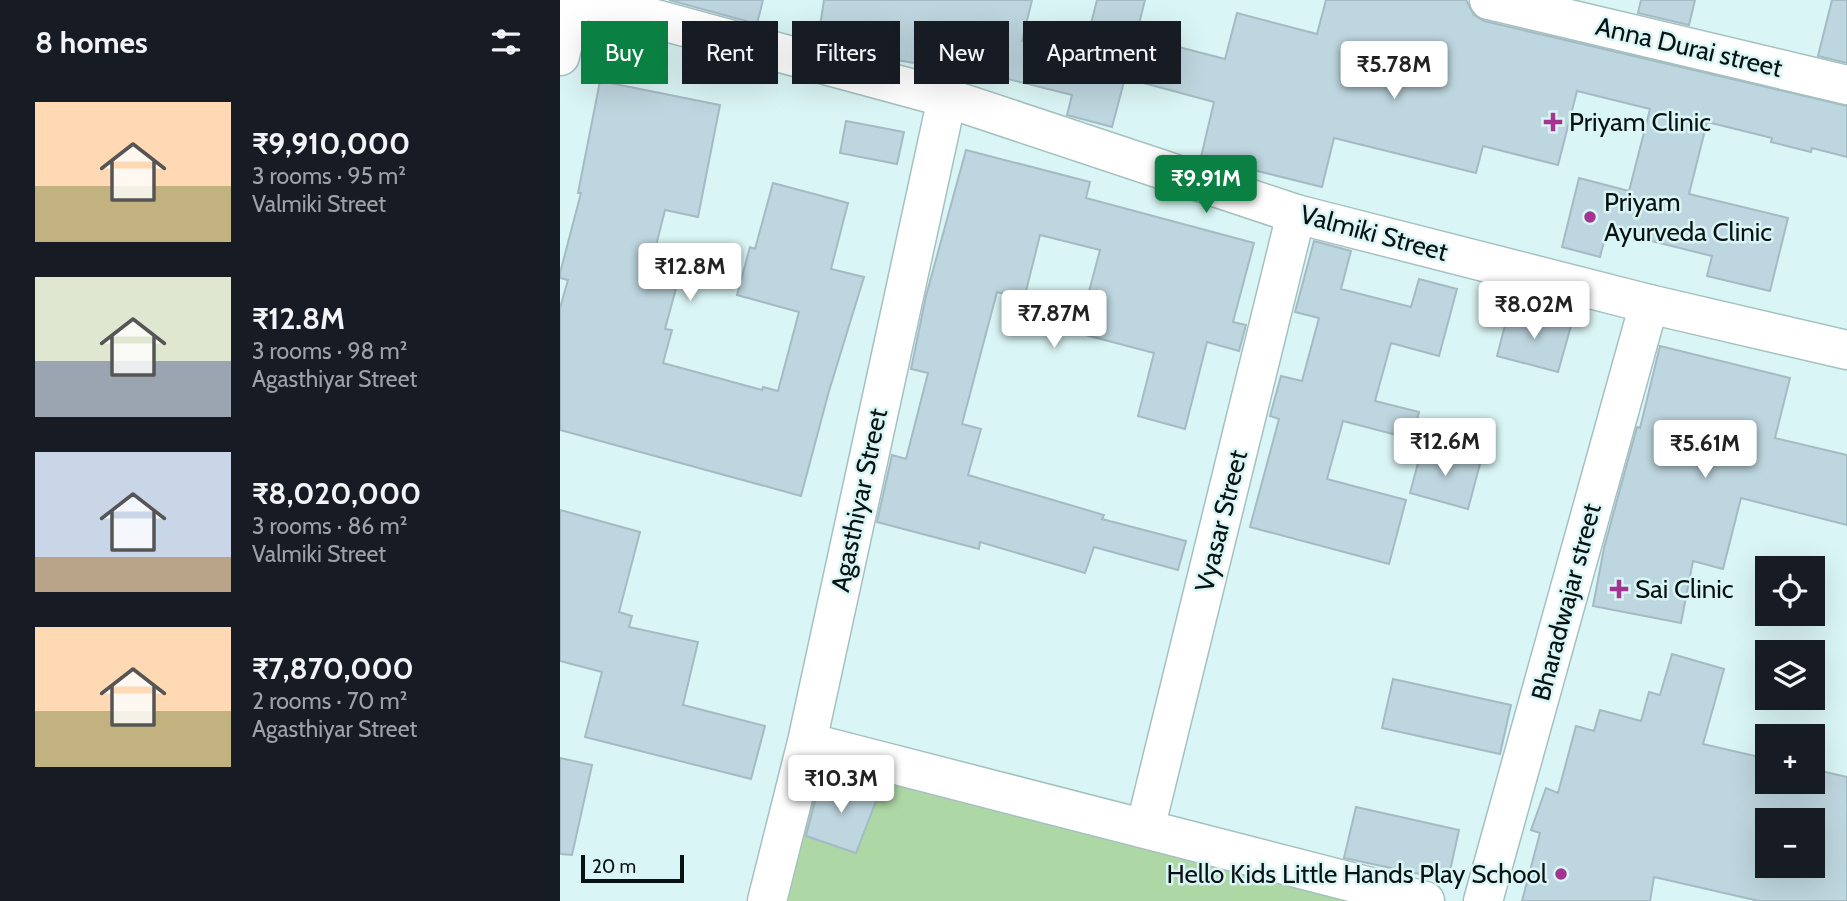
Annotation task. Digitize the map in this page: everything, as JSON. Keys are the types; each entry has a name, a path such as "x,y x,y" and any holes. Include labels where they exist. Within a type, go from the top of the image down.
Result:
{"street":[{"path":"560,57 573,0"},
{"name":"Valmiki Street","path":"585,0 947,98 1296,214 1649,304 1847,350"},
{"name":"Anna Durai street","path":"1489,0 1847,85"},
{"name":"Agasthiyar Street","path":"767,901 807,742 947,98"},
{"name":"Vyasar Street","path":"1145,829 1296,214"},
{"name":"Bharadwajar street","path":"1483,901 1649,304"},
{"path":"807,742 1424,901"}],"green space":[{"path":"802,760 1419,901 767,901"}],"building":[{"path":"669,0 763,0 758,21 746,21"},
{"path":"824,0 1032,0 1027,21 1023,21 1023,83 1009,79 1009,21 914,21 914,63 900,61 900,21 821,21"},
{"path":"1097,0 1145,0 1140,21 1092,21"},
{"path":"1326,0 1466,0 1474,15 1484,21 1847,106 1847,157 1771,142 1772,138 1707,122 1689,194 1788,218 1770,291 1707,276 1712,256 1607,230 1600,257 1562,247 1579,178 1629,191 1650,109 1577,91 1558,165 1483,146 1476,173 1334,138 1322,187 1201,157 1214,102 1147,84 1181,84 1181,48 1225,59 1237,13 1317,34"},
{"path":"1641,0 1695,0 1689,25 1638,13"},
{"path":"1832,0 1847,0 1847,63 1818,56"},
{"path":"599,84 615,84 720,105 698,217 665,210 649,273 678,281 665,329 672,330 663,363 762,390 763,387 778,391 799,312 737,295 750,247 755,249 773,183 848,203 831,269 864,277 829,391 801,496 560,430 560,308 568,280 560,278 560,273 581,193 578,193"},
{"path":"1028,84 1123,84 1112,127 1067,115 1072,95"},
{"path":"846,121 904,132 897,164 840,153"},
{"path":"966,150 1090,182 1086,198 1254,243 1233,322 1246,325 1239,351 1207,342 1185,429 1138,416 1154,353 1078,333 1100,250 1040,235 1024,299 997,292 962,424 981,429 968,475 1104,515 1102,519 1186,541 1178,570 1094,547 1085,573 980,542 979,549 877,522 892,455 906,459 928,373 911,369 926,296"},
{"path":"1314,241 1351,251 1341,289 1411,307 1419,279 1457,289 1439,356 1391,343 1375,401 1419,412 1412,439 1343,421 1327,479 1406,500 1389,564 1250,527 1279,419 1270,416 1281,376 1302,381 1319,318 1295,312"},
{"path":"1509,310 1571,326 1558,372 1497,356"},
{"path":"1660,346 1790,378 1775,438 1847,455 1847,525 1741,498 1723,569 1693,561 1681,623 1593,606 1604,548 1637,427 1640,428"},
{"path":"1422,448 1480,464 1468,509 1410,493"},
{"path":"560,510 640,532 619,612 632,616 629,627 698,642 683,705 765,726 751,779 585,737 602,672 560,661"},
{"path":"1672,654 1724,669 1703,744 1755,756 1755,794 1825,794 1825,772 1847,777 1847,901 1759,901 1654,877 1650,901 1522,901 1540,833 1531,830 1546,788 1558,793 1576,726 1594,731 1600,710 1641,721 1649,692 1660,695"},
{"path":"1393,679 1511,705 1500,754 1382,728"},
{"path":"560,758 592,765 572,855 560,854"},
{"path":"821,778 878,796 856,853 806,836"},
{"path":"1356,807 1459,830 1448,880 1344,858"}],"place":[{"name":"Priyam Clinic","path":"1553,122"},
{"name":"Priyam Ayurveda Clinic","path":"1590,217"},
{"name":"Sai Clinic","path":"1619,589"},
{"name":"Hello Kids Little Hands Play School","path":"1561,874"}]}
